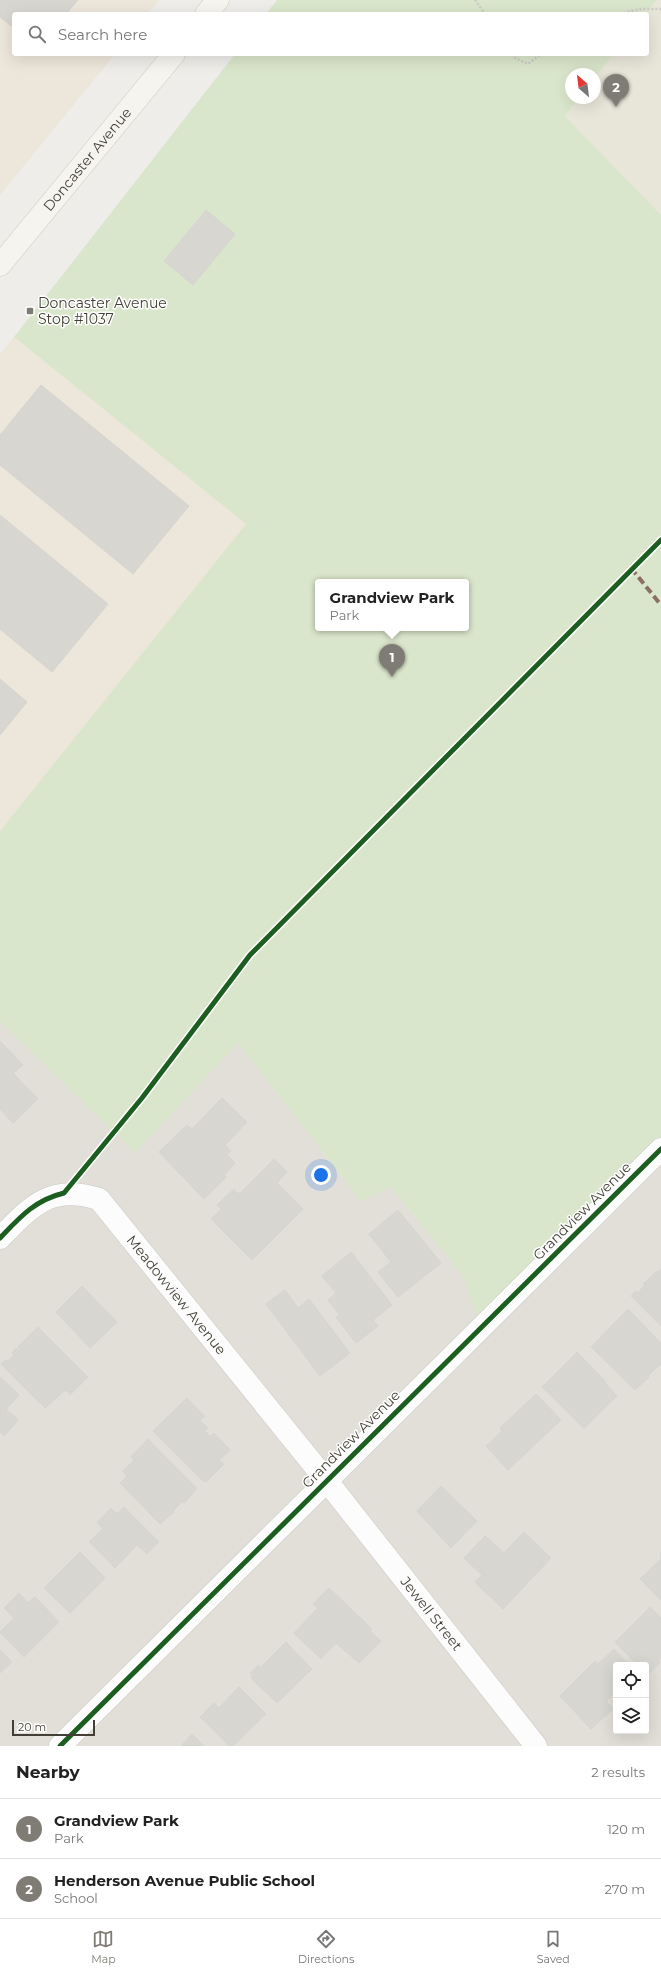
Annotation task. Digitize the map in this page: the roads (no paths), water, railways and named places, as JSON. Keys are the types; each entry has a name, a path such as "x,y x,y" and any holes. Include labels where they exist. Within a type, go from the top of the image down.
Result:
{"street":[{"path":"208,12 218,0"},
{"name":"Doncaster Avenue","path":"0,265 172,56"},
{"name":"Grandview Avenue","path":"60,1746 326,1480 661,1149"},
{"name":"Meadowview Avenue","path":"0,1238 23,1214 47,1197 64,1194 83,1194 99,1199 326,1480"},
{"name":"Jewell Street","path":"326,1480 536,1746"}],"place":[{"name":"Henderson Avenue Public School","path":"616,107"},
{"name":"Doncaster Avenue Stop #1037","path":"30,311"},
{"name":"Grandview Park","path":"392,677"}]}
